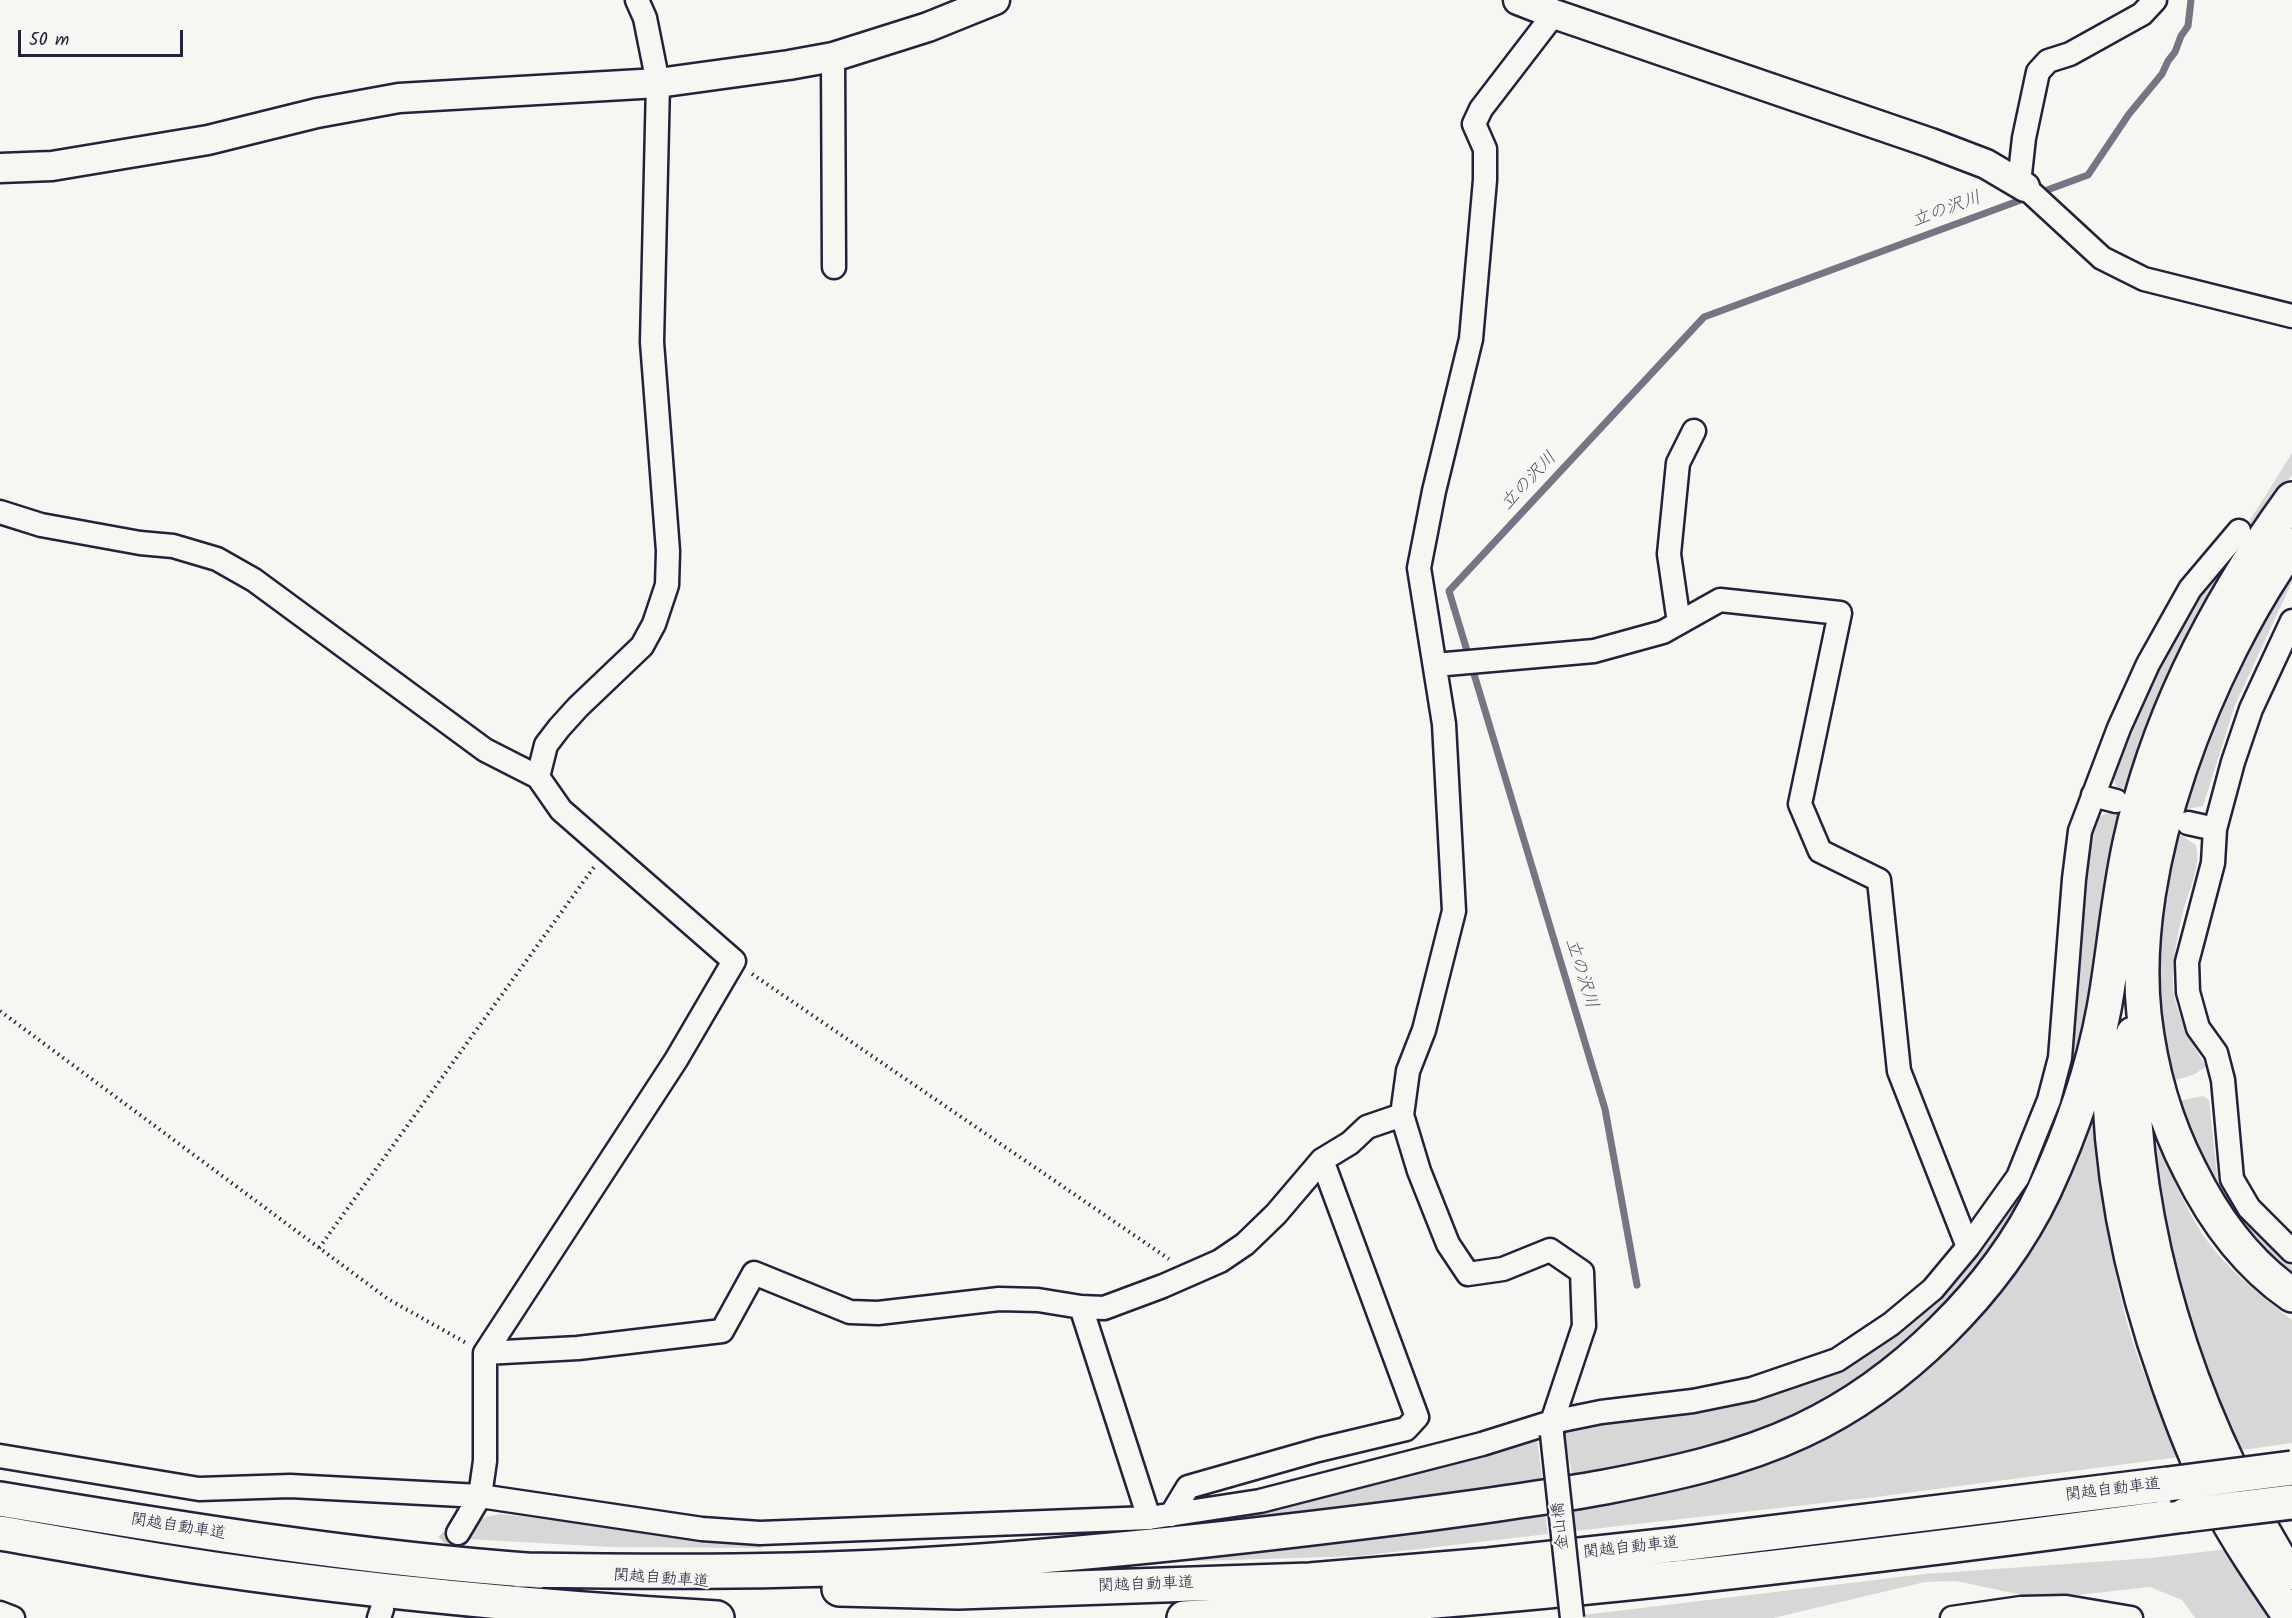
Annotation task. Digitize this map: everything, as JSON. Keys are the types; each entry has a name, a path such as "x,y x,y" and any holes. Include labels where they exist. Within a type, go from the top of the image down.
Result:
{"highway":[{"path":"519,1570 747,1572 854,1568 947,1564 1194,1542 1530,1499 1656,1477 1752,1450 1801,1431 1840,1410 1919,1353 1955,1319 2015,1243 2040,1199 2078,1109 2098,1035 2129,845 2155,754 2172,709 2217,616 2242,573 2292,499"},
{"path":"2292,545 2237,637 2215,682 2176,782 2151,879 2134,1012 2133,1098 2148,1217 2163,1289 2186,1362 2210,1425 2267,1541 2292,1581"},
{"path":"2144,931 2144,1013 2150,1050 2168,1119 2183,1157 2203,1197 2226,1233 2256,1266 2292,1295"},
{"path":"2113,954 2109,1077 2111,1124 2127,1243 2144,1310 2186,1434 2216,1499 2251,1559 2292,1618"},
{"name":"関越自動車道","path":"0,1498 222,1536 362,1554 519,1570 809,1588 958,1592 1310,1580 1488,1564 1680,1544 2292,1468"},
{"name":"関越自動車道","path":"1184,1618 1322,1611 1675,1579 2046,1534 2187,1520 2292,1502"},
{"path":"2187,1520 2292,1515"},
{"name":"関越自動車道","path":"0,1533 215,1569 363,1588 509,1603 717,1618"}],"street":[{"path":"538,777 546,745 559,728 642,646 654,624 667,585 668,551 652,342 658,83 645,18 637,0"},
{"path":"2,172 208,140 316,113 399,98 658,83 789,65 833,57 928,27 995,0"},
{"path":"1518,0 1986,164 2022,185 2102,258 2144,279 2292,316"},
{"path":"2022,185 2024,138 2038,72 2048,61 2070,54 2142,14 2155,0"},
{"path":"1552,1428 1584,1326 1582,1272 1550,1250 1503,1269 1468,1274 1448,1244 1419,1172 1402,1115 1408,1071 1424,1030 1454,910 1444,724 1419,568 1434,491 1471,339 1485,180 1485,149 1474,124 1481,109 1554,14"},
{"path":"833,57 834,267"},
{"path":"1679,622 1669,554 1678,463 1694,431"},
{"path":"0,512 41,525 140,543 173,546 217,559 263,587 485,750 538,777 561,810 734,961 676,1060 485,1353 485,1461 480,1496 458,1533"},
{"path":"0,1456 199,1489 290,1485 480,1496 702,1529 760,1533 1160,1517 1260,1501 1552,1428 1601,1412 1693,1401 1752,1389 1837,1360 1891,1324 1933,1289 1968,1248 2018,1178 2049,1100 2060,1058 2080,831 2119,728 2148,664 2190,589 2239,531"},
{"path":"1435,665 1594,651 1663,632 1720,600 1840,613 1800,804 1820,851 1879,880 1899,1071 1968,1248"},
{"path":"2292,621 2251,709 2233,762 2215,829 2213,863 2187,963 2188,992 2198,1028 2216,1053 2223,1080 2232,1179 2249,1209 2292,1251"},
{"path":"2093,795 2116,801"},
{"path":"2188,823 2215,829"},
{"path":"485,1353 578,1348 722,1330 754,1273 850,1312 878,1313 999,1299 1038,1300 1104,1308 1170,1284 1220,1261 1245,1244 1276,1214 1322,1160 1350,1143 1367,1127 1402,1115"},
{"path":"1160,1517 1188,1486 1317,1450 1406,1429 1417,1417 1322,1160"},
{"path":"1081,1307 1160,1517"},
{"name":"金山橋","path":"1552,1428 1572,1618"},
{"path":"1952,1618 2022,1608 2066,1607 2131,1618"},
{"path":"0,1613 13,1618"}],"path":[{"path":"319,1248 607,850"},
{"path":"734,961 1170,1260 1170,1284"},
{"path":"0,1011 388,1299 485,1353"}],"shaded area":[{"path":"2292,453 2292,475 2269,505 2126,792 2118,789 2110,772 2149,684 2188,617"},
{"path":"2292,568 2292,582 2235,705 2203,806 2182,810 2229,685"},
{"path":"2111,812 2122,815 2100,919 2082,1034 2048,1150 2016,1212 1986,1260 1900,1352 1800,1414 1749,1435 1688,1455 1573,1477 1563,1433 1601,1423 1698,1409 1884,1336 2039,1150 2087,835 2094,818"},
{"path":"2176,832 2196,845 2197,860 2177,939 2173,975 2174,995 2191,1041 2206,1067 2193,1075 2172,1081 2159,1005 2157,961 2162,906"},
{"path":"2203,1096 2209,1100 2218,1183 2243,1217 2292,1267 2292,1276 2237,1226 2189,1137 2178,1101"},
{"path":"2146,1105 2175,1183 2207,1241 2241,1278 2292,1320 2292,1443 2242,1450 2222,1411 2199,1351 2159,1199"},
{"path":"2091,1106 2109,1240 2126,1319 2143,1372 2179,1457 1876,1497 1575,1531 1571,1511 1711,1482 1767,1466 1831,1434 1885,1401 1910,1382 1956,1342 1977,1320 2039,1241 2063,1189"},
{"path":"1537,1440 1543,1482 1441,1497 1239,1520 1236,1514 1438,1467"},
{"path":"1545,1513 1548,1534 1359,1556 1104,1564"},
{"path":"500,1514 625,1528 700,1542 760,1545 762,1548 611,1547 466,1539 482,1518"},
{"path":"2228,1549 2274,1618 2195,1618 2182,1600 2150,1587 2041,1599 1956,1581 1925,1582 1773,1618 1583,1618 1583,1615 1925,1574 2151,1558"}],"waterway":[{"name":"立の沢川","path":"2039,193 2088,175 2129,114 2162,74 2175,52 2188,26 2191,0"},
{"name":"立の沢川","path":"1637,1285 1605,1109 1449,591 1704,317 2029,197"}],"tunnel":[{"path":"423,1568 458,1533"}]}
